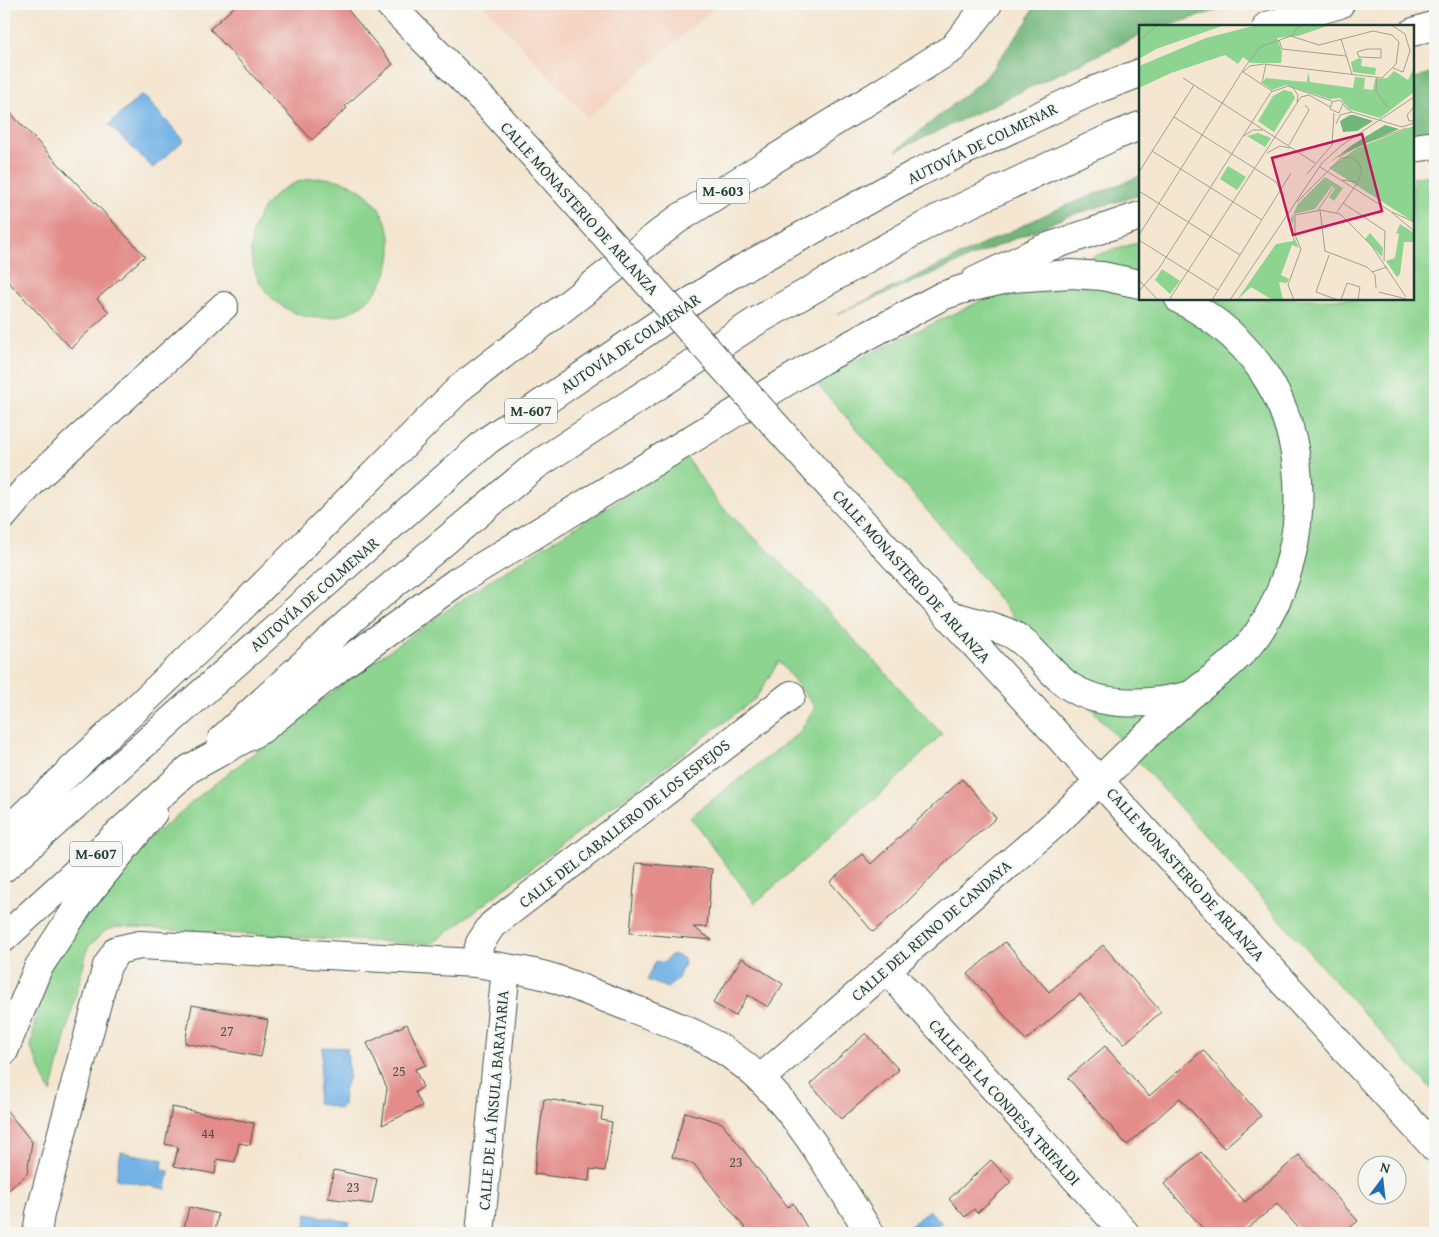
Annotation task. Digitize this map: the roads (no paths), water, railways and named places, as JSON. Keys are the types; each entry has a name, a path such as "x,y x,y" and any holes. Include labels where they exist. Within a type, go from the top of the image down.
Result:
{"main road":[{"name":"CALLE MONASTERIO DE ARLANZA","path":"389,4 490,108 836,493 1435,1148"},
{"name":"M-603","path":"4,834 225,624 461,387 678,219 953,48 988,4"},
{"path":"1270,25 1340,4"},
{"path":"1414,32 1435,26"},
{"name":"AUTOVÍA DE COLMENAR","path":"4,868 488,440 727,277 916,174 1092,91 1139,73"},
{"name":"M-607","path":"4,938 359,613 535,466 755,322 935,220 1112,137 1139,126"},
{"path":"1414,148 1435,145"},
{"path":"4,1051 38,968 76,910 189,769 262,729 342,665 458,581 822,360 942,296 1042,249 1139,216"},
{"path":"942,296 993,283 1039,275 1071,274 1102,276 1139,284"},
{"name":"CALLE DEL REINO DE CANDAYA","path":"760,1079 1057,822 1191,695 1244,650 1258,632 1273,605 1286,574 1294,547 1298,486 1295,451 1291,436 1279,400 1270,382 1245,349 1226,330 1181,300"},
{"path":"4,515 33,481 224,306"},
{"path":"946,614 1013,635 1069,686 1098,698 1125,702 1153,702 1191,695"},
{"name":"CALLE DEL CABALLERO DE LOS ESPEJOS","path":"475,963 480,943 492,925 791,695"},
{"path":"37,1233 40,1214 107,966 117,950 140,945 475,963 553,978 705,1038 730,1054 760,1079 793,1118 870,1233"},
{"name":"CALLE DE LA ÍNSULA BARATARIA","path":"480,1233 506,968"},
{"name":"CALLE DE LA CONDESA TRIFALDI","path":"886,970 1125,1233"}],"water":[{"path":"142,94 184,140 153,168 109,125"},
{"path":"672,954 683,958 685,962 677,980 667,988 647,980 656,961 663,963"},
{"path":"323,1047 347,1048 349,1076 344,1091 343,1106 340,1109 317,1103"},
{"path":"121,1152 163,1160 162,1170 169,1171 166,1189 116,1179"},
{"path":"929,1210 942,1223 938,1227 932,1224 922,1233 911,1233 907,1229"},
{"path":"307,1214 350,1222 348,1233 304,1233"}]}
